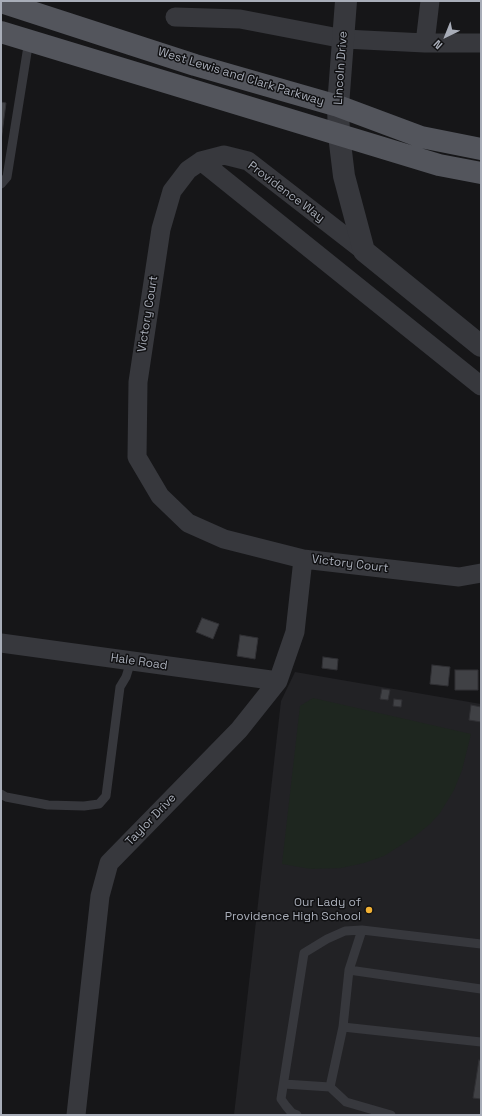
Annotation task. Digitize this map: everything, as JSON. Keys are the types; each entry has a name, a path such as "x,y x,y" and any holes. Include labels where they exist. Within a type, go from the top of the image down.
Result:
{"main road":[{"name":"West Lewis and Clark Parkway","path":"1,2 195,65 338,106 421,137 481,149"},
{"path":"1,32 439,165 481,173"}],"street":[{"name":"Lincoln Drive","path":"339,135 338,106 346,1"},
{"path":"425,43 430,1"},
{"path":"175,17 240,19 344,39 425,43 481,43"},
{"path":"339,135 344,176 364,251"},
{"name":"Providence Way","path":"201,161 224,156 248,162 364,251 481,346"},
{"path":"201,161 481,386"},
{"name":"Victory Court","path":"201,161 188,170 172,191 161,229 138,382 137,457 160,496 188,523 224,539 303,559 459,577 481,573"},
{"name":"Taylor Drive","path":"76,1115 100,896 109,863 239,730 278,681 295,632 303,559"},
{"name":"Hale Road","path":"2,646 131,661 278,681"}],"lane":[{"path":"1,184 6,177 28,40"},
{"path":"1,794 6,797 48,805 84,806 99,804 106,796 120,687 126,677 131,661"},
{"path":"297,1115 292,1113 281,1099 304,953 327,939 345,931 362,930 481,944"},
{"path":"330,1088 343,1027 349,970 362,930"},
{"path":"349,970 481,989"},
{"path":"343,1027 481,1042"},
{"path":"284,1084 330,1088 346,1102 391,1115"}],"shaded area":[{"name":"Our Lady of Providence High School","path":"295,672 481,704 481,1115 234,1115 281,701"},
{"path":"313,698 471,734 462,770 454,790 440,813 430,824 414,837 384,856 364,863 341,868 311,869 282,864 300,706"}],"building":[{"path":"1,102 6,103 1,141"},
{"path":"202,618 219,624 213,639 196,632"},
{"path":"240,635 258,638 255,659 237,656"},
{"path":"323,657 338,659 337,670 322,668"},
{"path":"432,665 450,667 448,686 430,684"},
{"path":"455,670 478,670 478,690 455,690"},
{"path":"382,689 390,690 388,700 380,699"},
{"path":"394,699 402,700 401,707 393,706"},
{"path":"471,705 481,707 481,722 469,720"},
{"path":"479,1060 481,1061 481,1099 473,1098"}],"place":[{"name":"Our Lady of Providence High School","path":"369,910"}]}
